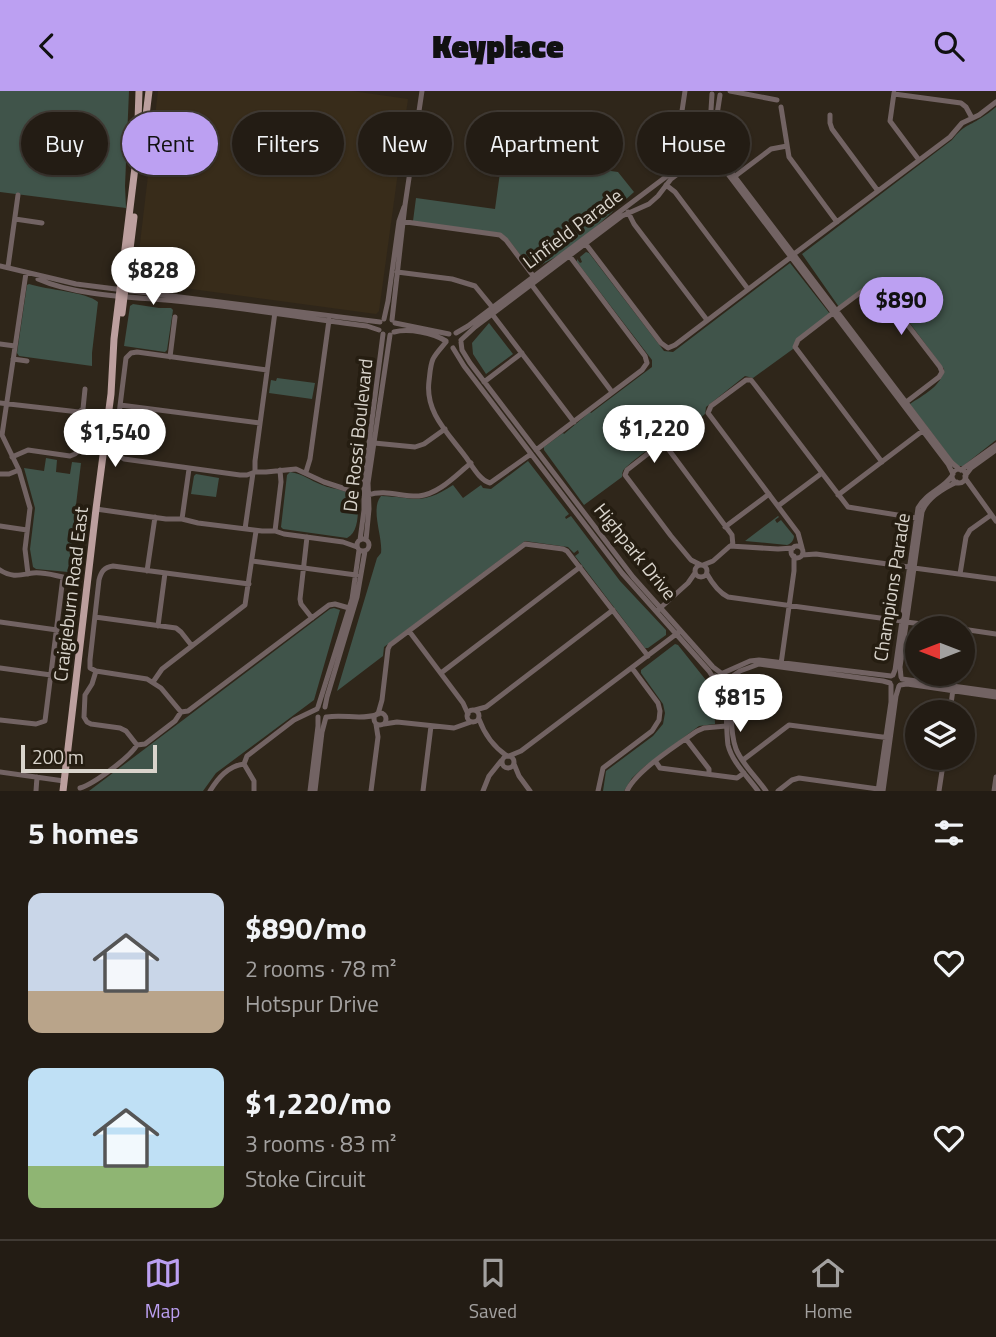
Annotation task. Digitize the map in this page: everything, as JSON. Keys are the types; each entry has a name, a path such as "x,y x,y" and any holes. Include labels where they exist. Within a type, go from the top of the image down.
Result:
{"main road":[{"name":"Craigieburn Road East","path":"123,293 137,151 139,91"},
{"name":"Craigieburn Road East","path":"63,791 110,405 114,339 123,293 149,91"}],"street":[{"path":"386,333 388,301 422,91"},
{"path":"681,112 685,91"},
{"path":"710,92 715,96 733,92 777,100"},
{"path":"710,92 710,112"},
{"path":"919,160 891,122 888,113 894,92 961,103 972,118"},
{"path":"716,112 721,93"},
{"path":"586,243 665,347 670,348 950,137 962,123 996,102"},
{"path":"781,107 789,157 837,222"},
{"path":"830,115 832,129 878,191"},
{"path":"734,178 771,149 787,146"},
{"name":"Linfield Parade","path":"452,333 468,326 531,284 669,175"},
{"name":"Linfield Parade","path":"445,429 433,411 428,395 431,365 437,354 448,344 459,346 492,311 534,277 628,212 649,204 676,175"},
{"path":"731,175 734,178"},
{"path":"732,175 924,430 948,464 954,480 962,480 996,521"},
{"path":"666,185 748,289"},
{"path":"8,267 18,195"},
{"path":"628,212 707,320"},
{"path":"15,219 42,223"},
{"path":"386,333 397,272 401,221"},
{"path":"401,221 500,235 534,277"},
{"path":"374,443 415,447 445,429 485,481 490,483 646,367 645,356 568,254"},
{"path":"0,266 66,288 329,319 367,326 386,333 402,330 434,335 448,344 452,333 388,321 329,319"},
{"path":"397,272 452,279 475,286 574,422"},
{"path":"26,273 13,359 3,403 2,435 19,470 30,508 25,549 28,575"},
{"path":"531,284 612,392"},
{"path":"882,462 795,347 798,340 869,286 879,286 942,372 905,404"},
{"path":"245,529 275,312"},
{"path":"170,357 175,317"},
{"path":"306,472 329,319"},
{"name":"De Rossi Boulevard","path":"366,483 374,443 386,333"},
{"name":"De Rossi Boulevard","path":"320,711 327,697 357,597 366,483 386,333"},
{"name":"Highpark Drive","path":"452,333 459,335 465,355 533,452"},
{"path":"0,344 15,346"},
{"name":"Highpark Drive","path":"448,344 659,610 713,667 722,673"},
{"path":"267,370 135,352 127,355 117,437 119,457 240,475 296,469 324,482 366,495 388,493 414,496 438,488 471,463"},
{"path":"484,381 522,353"},
{"path":"13,359 27,362"},
{"path":"781,665 799,553 799,536 708,413 711,406 746,380 751,380 846,506 916,518"},
{"path":"79,412 83,409 85,390"},
{"path":"3,403 79,412"},
{"path":"120,405 260,423"},
{"path":"12,457 28,450 70,456 75,454 78,451 82,423 79,412"},
{"path":"838,495 924,430"},
{"path":"924,430 952,463 964,472 962,480"},
{"path":"733,546 732,537 664,445 657,447 626,470 627,480 722,594 904,621"},
{"path":"952,475 955,470 996,445"},
{"name":"Champions Parade","path":"888,738 901,682 904,621 923,508 946,488 962,480 971,468 996,450"},
{"path":"182,519 189,469"},
{"path":"0,474 19,470"},
{"path":"275,531 281,470"},
{"path":"779,506 822,473"},
{"name":"Champions Parade","path":"912,568 916,518 921,503 952,475"},
{"path":"346,488 366,483 388,493"},
{"path":"725,527 769,494"},
{"path":"96,509 256,531 275,531 361,545"},
{"path":"960,574 965,537 970,530 991,515"},
{"path":"147,571 155,517"},
{"path":"0,526 27,530"},
{"path":"153,682 162,669 246,605 256,531"},
{"path":"794,547 799,536"},
{"path":"307,537 300,599 312,618"},
{"path":"371,791 388,649 525,544 565,549 648,656"},
{"name":"De Rossi Boulevard","path":"312,791 320,711 349,608 361,545"},
{"path":"659,610 728,547 733,546 779,549 996,579"},
{"path":"794,547 799,553"},
{"path":"779,549 794,547"},
{"path":"688,583 695,572 691,559"},
{"path":"252,561 356,575"},
{"path":"181,712 153,682 91,669 99,580 105,568 113,566 249,584"},
{"path":"440,673 580,567"},
{"path":"0,570 19,577 41,573 63,577 46,719 43,723 36,724 0,720"},
{"path":"695,572 703,572"},
{"path":"158,626 165,573"},
{"path":"181,712 188,711 331,604 349,608"},
{"path":"460,726 471,712 486,707 613,610"},
{"path":"95,617 179,629 192,646"},
{"name":"Champions Parade","path":"888,738 891,680 904,621"},
{"path":"0,622 57,630"},
{"path":"409,631 463,703 471,712 479,713 484,730 505,758 506,768"},
{"path":"975,631 996,634"},
{"path":"483,791 489,776 505,758 521,751 679,632"},
{"name":"Highpark Drive","path":"679,632 714,679"},
{"path":"758,791 730,751 725,695 715,683 717,674 756,660 883,681 898,675 901,682 907,684 996,695"},
{"path":"720,686 735,673 755,664 781,665"},
{"path":"0,668 51,675"},
{"path":"598,791 603,768 652,731 659,720 658,703 632,668"},
{"path":"96,671 86,692 83,713 85,719 92,723 120,728 126,731 137,745"},
{"path":"722,673 726,676 730,697 735,747 766,791"},
{"path":"891,680 894,687 901,682"},
{"path":"952,700 953,688"},
{"path":"210,791 231,768 244,764 248,755 303,715 320,711 451,728 479,718 486,707"},
{"path":"320,711 322,719 344,715"},
{"path":"79,788 92,783 132,752 137,745 145,744 176,721 181,712"},
{"path":"471,712 468,720 484,730"},
{"name":"De Rossi Boulevard","path":"312,791 326,717"},
{"path":"743,759 792,725 888,738 882,790 799,778 778,791"},
{"path":"423,791 431,726"},
{"path":"627,791 633,781 702,728 726,726"},
{"path":"686,739 709,769 709,774"},
{"path":"493,773 514,763 521,751"},
{"path":"505,758 513,758 519,776 530,791"},
{"path":"656,762 660,768 737,778 744,772"},
{"path":"244,764 254,781 254,791"},
{"path":"506,768 519,776"},
{"path":"939,791 942,770"},
{"path":"0,772 64,781"},
{"path":"36,791 37,777"},
{"path":"994,791 996,778"}],"shaded area":[{"path":"158,91 352,91 408,99 406,112 358,112 358,175 398,175 379,311 376,314 140,282 136,277 148,175 218,175 218,112 156,112"}],"green space":[{"path":"0,91 129,91 128,112 122,112 122,175 125,175 126,208 0,192"},
{"path":"996,107 996,440 963,466 957,466 910,404 936,385 944,369 877,279 839,307 802,254 963,129"},
{"path":"500,175 620,175 634,192 574,247 532,270 501,234 413,221 416,198 495,209"},
{"path":"586,252 664,351 673,352 790,263 830,314 796,340 793,349 753,378 745,376 706,407 705,414 668,443 659,442 641,454 625,469 622,477 584,505 544,447 652,367 652,360 577,262 577,259 582,262 580,257"},
{"path":"29,284 85,296 98,302 92,366 19,356 17,353"},
{"path":"133,304 173,310 165,352 124,346 130,306"},
{"path":"489,323 513,354 486,374 473,354 472,343"},
{"path":"277,378 315,383 312,399 269,393 271,380 276,381"},
{"path":"46,458 57,460 56,472 70,474 72,462 81,463 68,572 33,567 30,549 35,508 24,468 44,471"},
{"path":"528,461 569,514 566,519 571,516 620,581 666,630 666,635 645,648 575,556 579,553 578,550 574,553 568,547 525,541 384,647 383,656 337,691 377,558 381,553 377,508 381,496 425,498 453,485 463,498 481,485 491,489"},
{"path":"290,472 346,492 358,500 357,522 351,535 347,538 281,527 287,475"},
{"path":"196,474 219,478 216,497 191,494"},
{"path":"778,516 775,520 777,523 781,520 794,536 790,544 745,541"},
{"path":"330,609 340,610 314,700 216,773 203,791 89,791"},
{"path":"675,644 713,689 715,724 699,726 645,766 632,778 624,791 603,791 606,771 653,736 663,724 663,704 641,670"}]}
